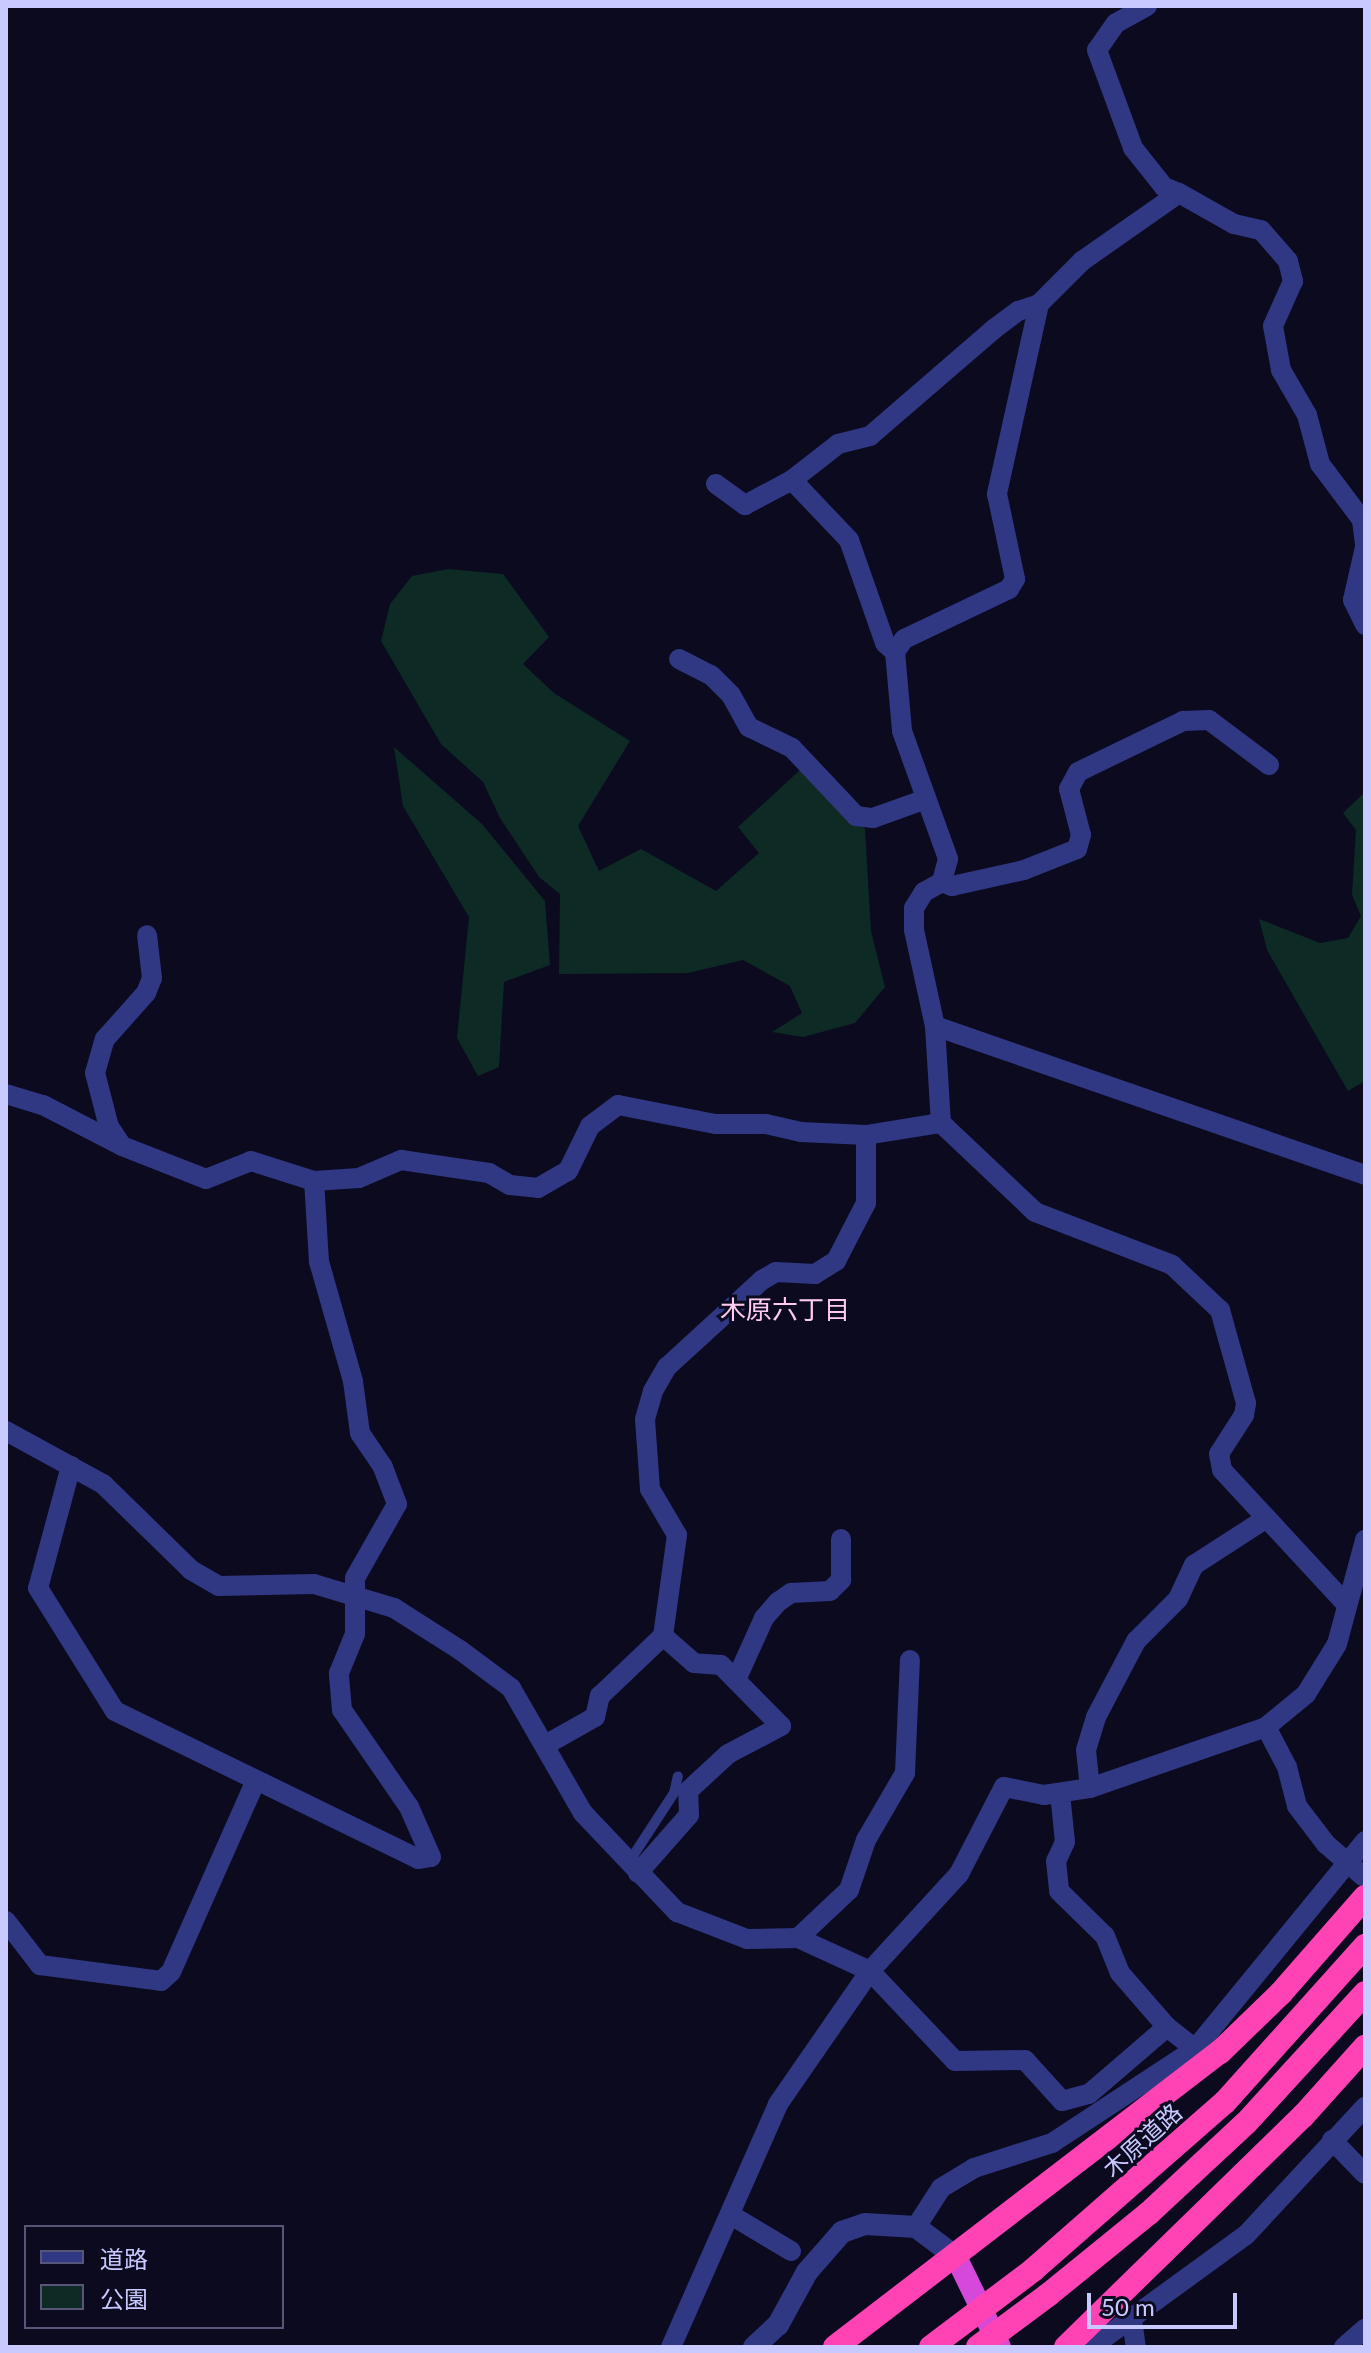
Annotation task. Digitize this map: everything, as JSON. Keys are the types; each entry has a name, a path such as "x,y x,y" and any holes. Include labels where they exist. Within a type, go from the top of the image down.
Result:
{"highway":[{"path":"835,2347 1220,2052 1281,1993 1358,1879"},
{"name":"木原道路","path":"931,2347 1033,2270 1225,2102 1365,1946"},
{"path":"978,2347 1149,2213 1246,2123 1365,1993"},
{"path":"1075,2339 1293,2127 1365,2047"},
{"path":"956,2257 1000,2347"}],"street":[{"path":"1147,6 1116,23 1097,50 1133,148 1164,187 1234,224 1261,230 1288,261 1293,281 1273,326 1281,370 1307,415 1320,464 1362,520 1365,546 1353,600 1365,625"},
{"path":"716,484 745,505 792,480 838,444 870,436 994,329 1018,311 1039,304 1082,261 1179,193"},
{"path":"1039,304 997,494 1015,579 1009,589 904,639 895,652 902,731 948,859 942,882 924,892 914,908 914,930 935,1026 941,1123 1035,1212 1172,1265 1220,1310 1246,1403 1244,1415 1219,1454 1222,1470 1347,1605"},
{"path":"792,480 849,540 885,643 895,652"},
{"path":"679,659 711,675 731,695 749,727 792,748 856,816 873,818 926,799"},
{"path":"942,882 952,886 1024,870 1077,849 1081,835 1069,789 1078,772 1183,721 1209,720 1269,765"},
{"path":"122,1146 109,1127 95,1073 105,1039 146,993 152,978 147,935"},
{"path":"935,1026 1365,1175"},
{"path":"6,1094 43,1105 122,1146 206,1179 251,1161 314,1181 359,1178 401,1160 489,1173 510,1185 538,1188 568,1171 590,1126 618,1105 715,1124 866,1135 941,1123"},
{"path":"547,1744 595,1717 600,1696 663,1636 677,1535 650,1489 645,1419 653,1391 667,1367 762,1280 776,1272 815,1274 836,1261 866,1203 866,1135"},
{"path":"71,1466 38,1588 115,1711 418,1859 431,1857 409,1807 342,1710 339,1673 355,1634 351,1597 355,1578 397,1504 383,1467 360,1433 353,1381 319,1262 314,1181"},
{"path":"6,1431 103,1484 191,1570 219,1586 289,1581 394,1608 511,1688 547,1744 583,1813 677,1912 747,1939 798,1938 870,1971 955,2061 1025,2060 1062,2101 1089,2094 1167,2027"},
{"path":"1090,1788 1086,1750 1096,1717 1136,1641 1178,1599 1194,1565 1265,1519"},
{"path":"736,1680 764,1618 778,1602 791,1593 830,1591 841,1580 841,1539"},
{"path":"671,2347 778,2104 870,1971 959,1874 1004,1787 1060,1793 1090,1788 1266,1727 1306,1694 1337,1644 1365,1540"},
{"path":"633,1868 689,1815 688,1791 728,1754 781,1726 721,1665 694,1663 663,1636"},
{"path":"798,1938 849,1890 866,1840 905,1773 910,1660"},
{"path":"1266,1727 1287,1767 1297,1806 1358,1879"},
{"path":"6,1921 40,1965 161,1981 171,1972 255,1782"},
{"path":"1060,1793 1065,1842 1056,1861 1059,1891 1105,1936 1120,1973 1167,2027 1195,2049"},
{"path":"916,2227 941,2188 974,2168 1052,2143 1195,2049 1358,1879 1365,1841"},
{"path":"1075,2339 1100,2341 1246,2235 1365,2107"},
{"path":"1332,2140 1365,2174"},
{"path":"731,2215 791,2251"},
{"path":"754,2347 778,2325 815,2260 842,2232 865,2224 916,2227 956,2257"},
{"path":"1132,2320 1136,2347"},
{"path":"1344,2347 1365,2329"}],"lane":[{"path":"633,1868 674,1793 678,1776"}],"green space":[{"path":"448,569 503,574 549,637 523,664 554,693 630,741 578,826 599,871 641,849 716,891 759,853 738,827 801,769 865,829 871,931 885,987 855,1023 803,1037 772,1032 802,1013 790,986 743,960 688,973 559,974 560,894 539,877 500,818 483,782 441,744 381,641 390,604 412,576"},
{"path":"394,747 482,824 545,901 550,965 504,982 499,1067 478,1076 457,1038 469,917 403,806"},
{"path":"1365,792 1365,1081 1348,1091 1267,950 1259,919 1320,943 1348,938 1361,916 1352,895 1356,830 1343,813"}],"district":[{"name":"木原六丁目","path":"785,1310"}]}
